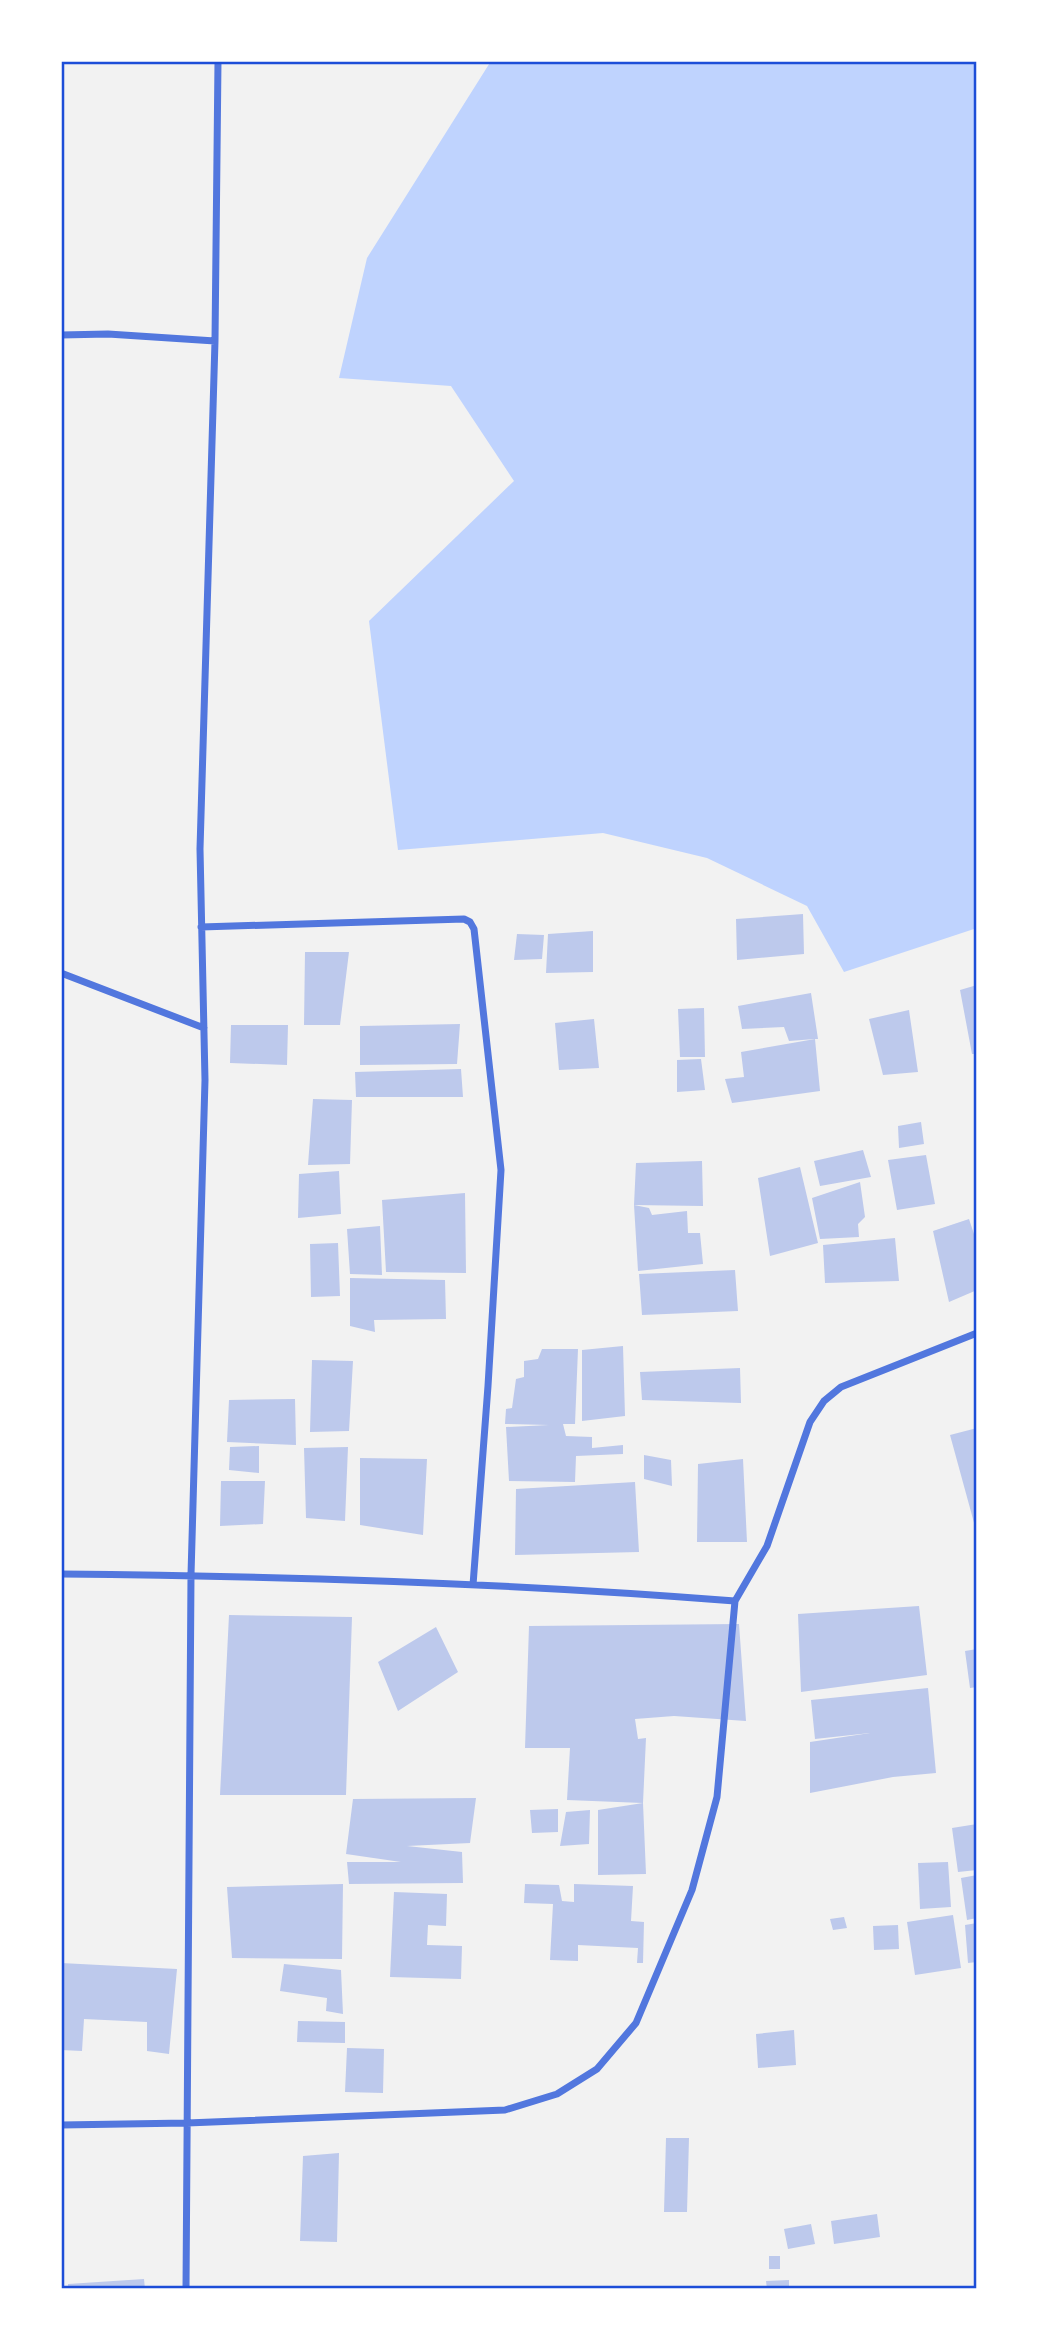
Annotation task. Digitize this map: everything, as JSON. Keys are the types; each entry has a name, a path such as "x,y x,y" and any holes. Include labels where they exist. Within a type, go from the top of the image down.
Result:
{"street":[{"path":"187,2289 191,1575 205,1080 200,849 215,341 218,61"},
{"path":"61,335 108,334 215,341"},
{"path":"201,927 464,919 470,922 474,929 501,1170 473,1585"},
{"path":"61,973 204,1028"},
{"path":"61,2125 187,2123 505,2110 556,2094 597,2069 636,2023 692,1890 717,1797 735,1601 767,1546 810,1422 824,1401 841,1387 977,1333"},
{"path":"61,1574 191,1575 473,1585 735,1601"}],"water":[{"path":"491,61 977,61 977,928 844,972 807,906 707,858 603,833 398,850 369,621 514,481 451,386 339,378 367,258"}],"building":[{"path":"803,914 804,954 737,960 736,919"},
{"path":"593,931 593,972 546,973 548,934"},
{"path":"517,934 544,935 542,959 514,960"},
{"path":"305,952 349,952 340,1025 304,1025"},
{"path":"977,985 977,1054 972,1054 960,990"},
{"path":"811,993 818,1039 789,1041 784,1027 742,1029 738,1006"},
{"path":"704,1008 705,1057 680,1057 678,1009"},
{"path":"909,1010 918,1072 883,1075 869,1019"},
{"path":"594,1019 599,1068 559,1070 555,1023"},
{"path":"460,1024 457,1064 360,1065 360,1026"},
{"path":"231,1025 288,1025 287,1065 230,1063"},
{"path":"815,1039 820,1091 732,1103 725,1079 744,1077 741,1052"},
{"path":"701,1059 705,1090 677,1092 677,1060"},
{"path":"461,1069 463,1097 356,1097 355,1072"},
{"path":"313,1099 352,1100 350,1164 308,1165"},
{"path":"921,1122 924,1144 899,1148 898,1126"},
{"path":"863,1150 871,1177 820,1186 814,1161"},
{"path":"926,1155 935,1204 897,1210 888,1160"},
{"path":"702,1161 703,1206 634,1205 636,1163"},
{"path":"800,1167 818,1243 770,1256 758,1178"},
{"path":"339,1171 341,1214 298,1218 299,1174"},
{"path":"860,1182 865,1217 858,1224 859,1237 820,1239 812,1198"},
{"path":"465,1193 466,1273 386,1272 382,1200"},
{"path":"634,1205 649,1208 652,1215 687,1211 688,1233 700,1233 703,1264 638,1271"},
{"path":"969,1219 977,1243 977,1290 949,1302 933,1231"},
{"path":"380,1226 382,1275 350,1274 347,1229"},
{"path":"895,1238 899,1281 825,1283 823,1245"},
{"path":"338,1243 340,1296 311,1297 310,1244"},
{"path":"735,1270 738,1311 642,1315 639,1274"},
{"path":"350,1278 445,1280 446,1319 374,1320 375,1332 350,1326"},
{"path":"623,1346 625,1416 582,1421 582,1350"},
{"path":"542,1349 578,1349 575,1424 563,1424 566,1436 592,1437 592,1448 623,1445 623,1454 576,1456 575,1482 509,1481 506,1427 549,1425 505,1424 506,1409 512,1408 516,1379 524,1377 524,1361 538,1359"},
{"path":"312,1360 353,1361 349,1431 310,1432"},
{"path":"740,1368 741,1403 642,1400 640,1372"},
{"path":"295,1399 296,1445 227,1442 229,1400"},
{"path":"977,1428 977,1530 976,1530 950,1435"},
{"path":"259,1446 259,1473 229,1470 230,1447"},
{"path":"348,1447 345,1521 306,1518 304,1448"},
{"path":"644,1455 671,1460 672,1486 644,1479"},
{"path":"360,1458 427,1459 423,1535 360,1525"},
{"path":"743,1459 747,1542 697,1542 698,1464"},
{"path":"221,1481 265,1481 263,1524 220,1526"},
{"path":"635,1482 639,1552 515,1555 516,1489"},
{"path":"919,1606 927,1675 801,1692 798,1614"},
{"path":"229,1615 352,1617 346,1795 220,1795"},
{"path":"739,1624 746,1721 674,1716 635,1719 638,1739 646,1738 643,1803 567,1800 570,1748 525,1748 529,1626"},
{"path":"436,1627 458,1672 398,1711 378,1662"},
{"path":"977,1649 977,1687 970,1688 965,1651"},
{"path":"928,1688 936,1773 893,1777 810,1793 810,1742 870,1733 815,1739 811,1700"},
{"path":"476,1798 470,1843 407,1846 462,1852 463,1883 349,1884 347,1862 401,1862 346,1854 353,1799"},
{"path":"643,1803 646,1874 598,1875 598,1810"},
{"path":"558,1809 558,1832 532,1833 530,1810"},
{"path":"590,1810 589,1844 560,1846 566,1812"},
{"path":"977,1824 977,1870 958,1872 952,1828"},
{"path":"948,1862 951,1907 920,1909 918,1863"},
{"path":"977,1875 977,1918 967,1920 961,1878"},
{"path":"343,1884 342,1959 232,1958 227,1887"},
{"path":"525,1884 559,1885 562,1901 574,1902 574,1884 633,1886 631,1921 644,1922 643,1963 637,1963 638,1948 578,1945 578,1961 550,1960 553,1904 524,1903"},
{"path":"394,1892 447,1894 446,1926 428,1925 427,1945 462,1946 461,1979 390,1977"},
{"path":"953,1915 961,1968 915,1975 907,1922"},
{"path":"844,1917 847,1928 833,1930 830,1919"},
{"path":"977,1923 977,1962 968,1963 965,1925"},
{"path":"898,1925 899,1949 874,1950 873,1926"},
{"path":"61,1963 177,1969 169,2054 147,2051 147,2022 84,2019 82,2051 61,2050"},
{"path":"284,1964 341,1970 343,2014 326,2011 327,1998 280,1991"},
{"path":"298,2021 345,2022 345,2043 297,2042"},
{"path":"794,2030 796,2065 758,2068 756,2034"},
{"path":"347,2048 384,2049 383,2093 345,2092"},
{"path":"666,2138 689,2138 687,2212 664,2212"},
{"path":"339,2153 337,2242 300,2241 303,2156"},
{"path":"877,2214 880,2237 834,2244 831,2221"},
{"path":"811,2224 815,2244 788,2249 784,2229"},
{"path":"769,2256 780,2256 780,2269 769,2269"},
{"path":"144,2279 145,2289 68,2289 68,2284"},
{"path":"789,2280 789,2289 767,2289 766,2281"}]}
